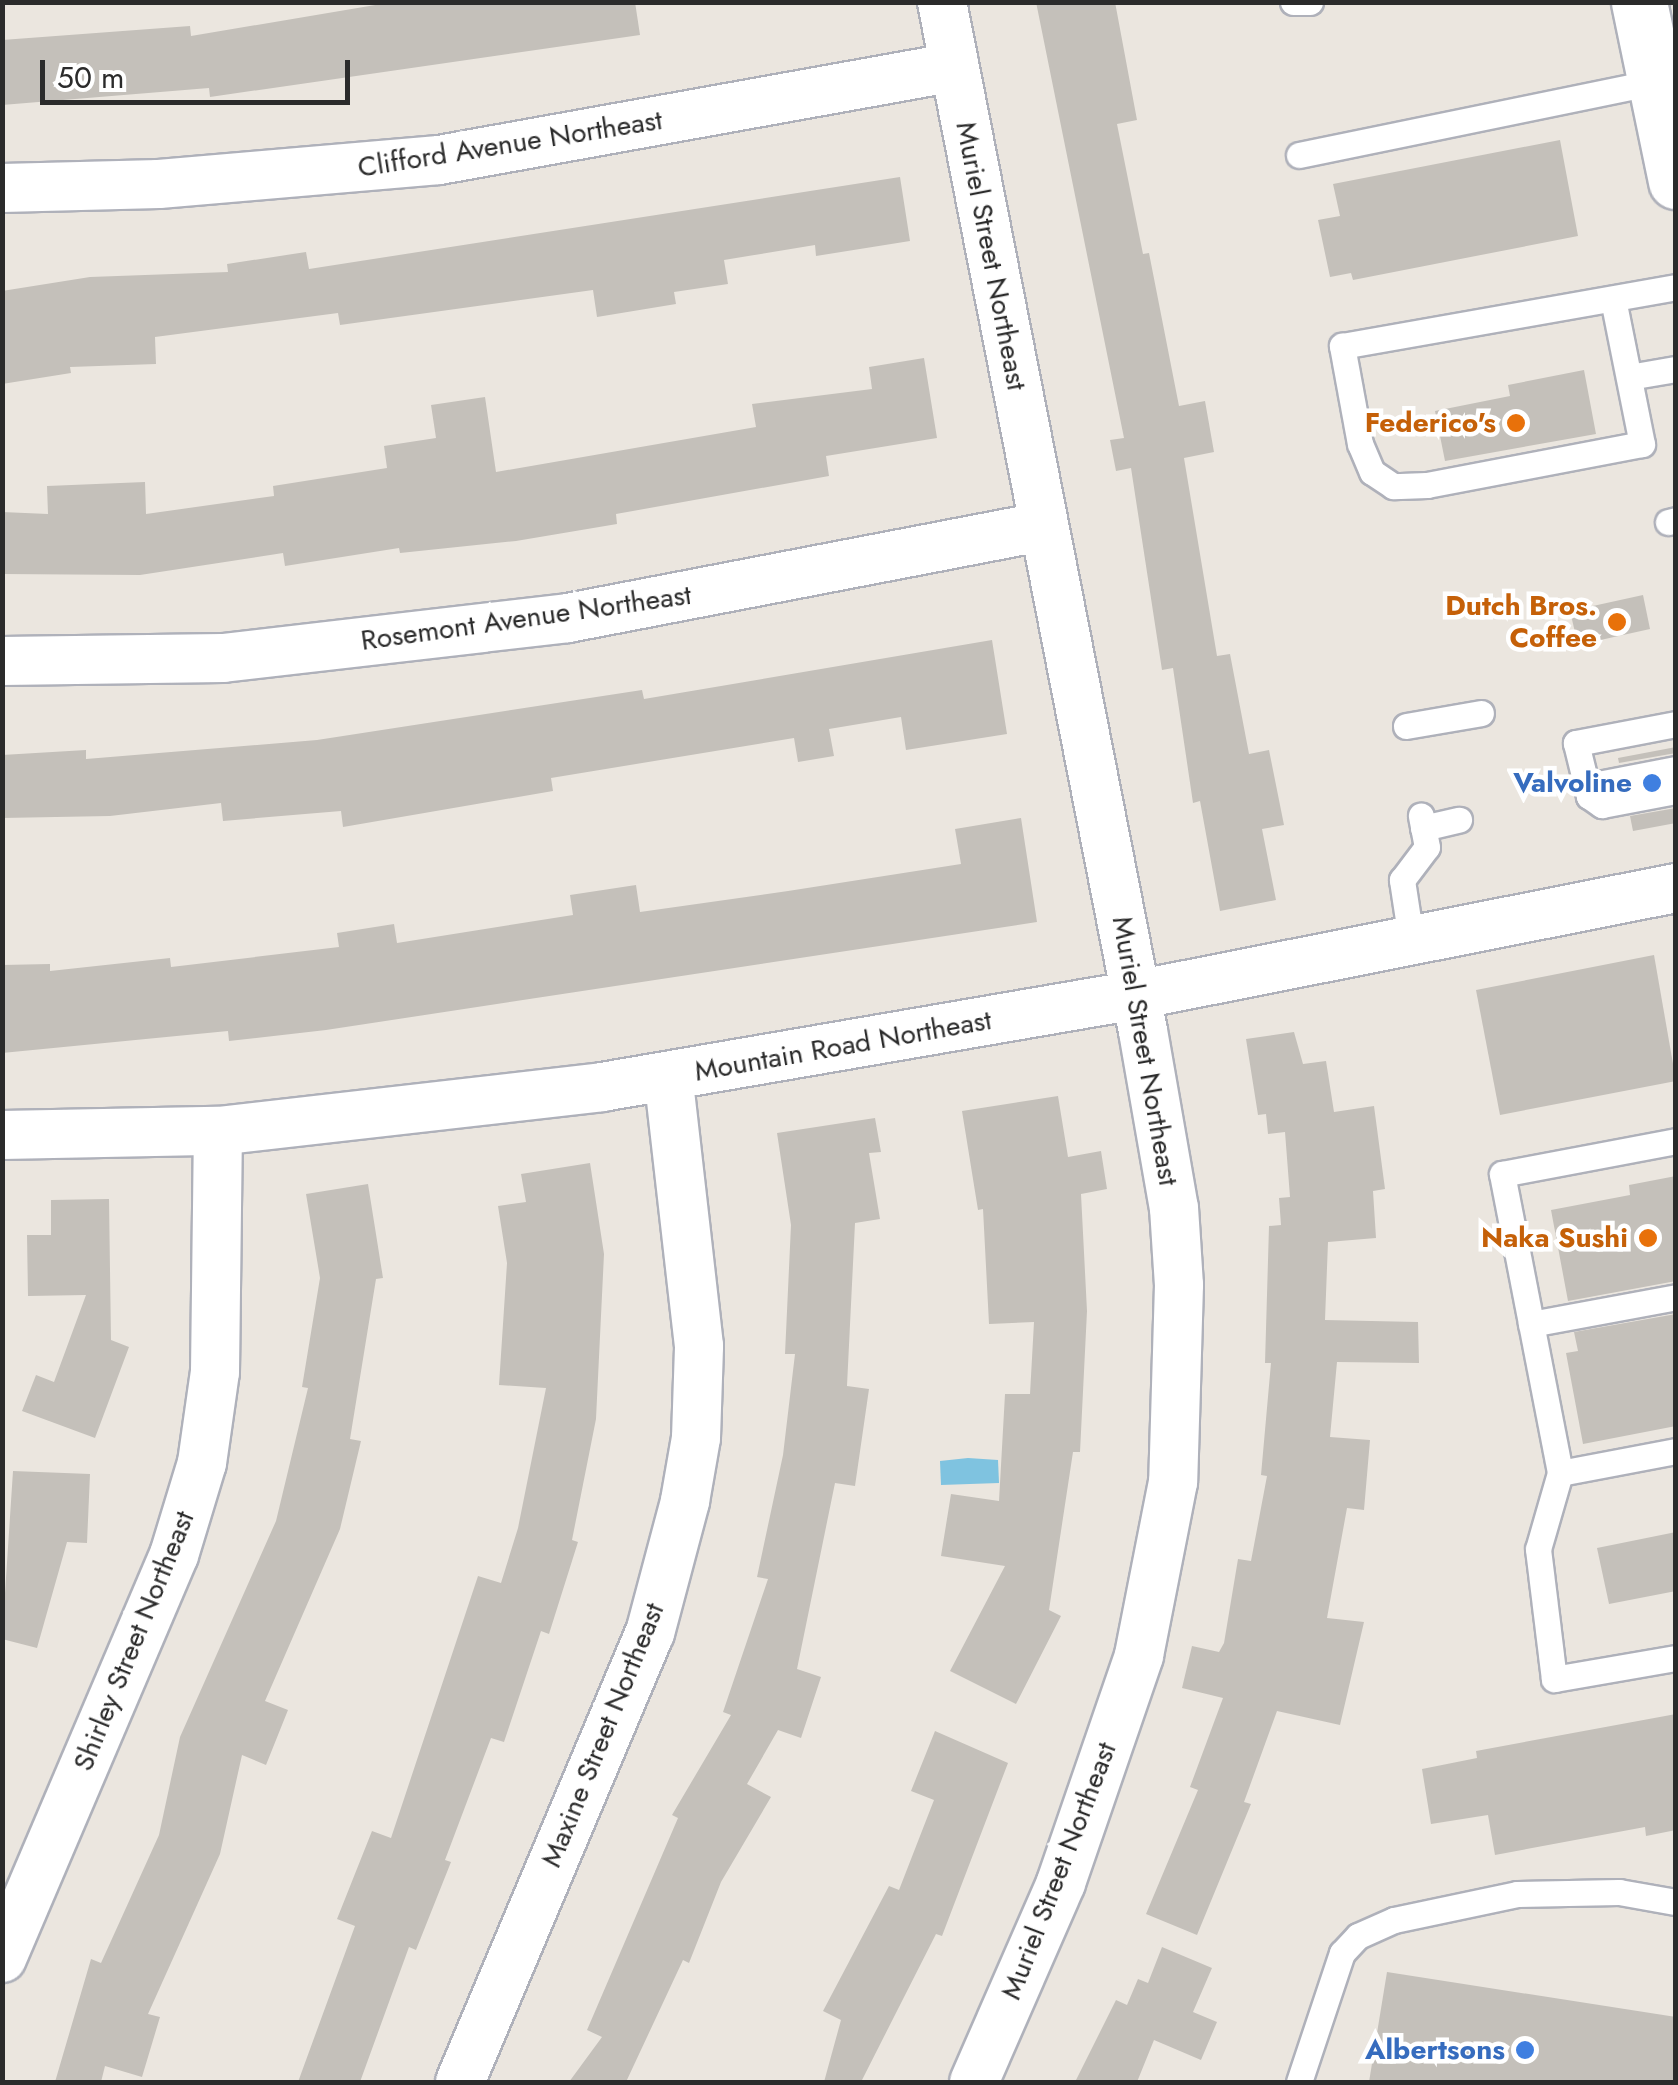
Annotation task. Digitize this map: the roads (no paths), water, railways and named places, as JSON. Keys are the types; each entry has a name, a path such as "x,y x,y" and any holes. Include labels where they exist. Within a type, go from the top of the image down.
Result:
{"main road":[{"path":"1639,2 1676,181"}],"street":[{"name":"Muriel Street Northeast","path":"942,2 1174,1208 1180,1386 1173,1482 1139,1656 1061,1883 974,2082"},
{"name":"Clifford Avenue Northeast","path":"2,188 159,184 439,160 954,67"},
{"name":"Rosemont Avenue Northeast","path":"2,661 223,658 549,620 1044,526"},
{"name":"Mountain Road Northeast","path":"2,1135 218,1131 417,1112 668,1076 1136,995 1676,888"},
{"name":"Maxine Street Northeast","path":"460,2082 650,1633 684,1501 696,1438 699,1346 668,1076"},
{"name":"Shirley Street Northeast","path":"2,1958 174,1555 202,1463 215,1372 218,1131"}],"lane":[{"path":"1293,2 1310,2"},
{"path":"1299,155 1655,82"},
{"path":"1613,298 1642,444 1393,486 1372,472 1360,444 1342,346 1613,298 1676,287"},
{"path":"1629,378 1676,370"},
{"path":"1406,726 1481,714"},
{"path":"1676,724 1576,743 1589,796 1602,805 1676,792"},
{"path":"1589,796 1598,784 1676,769"},
{"path":"1411,940 1402,880 1427,847 1422,822 1459,820"},
{"path":"1676,1142 1502,1174 1560,1473 1538,1548 1554,1679 1676,1658"},
{"path":"1530,1324 1676,1297"},
{"path":"1560,1473 1676,1451"},
{"path":"1299,2082 1342,1953 1358,1936 1394,1920 1517,1894 1619,1892 1676,1902"}],"water":[{"path":"998,1460 999,1483 941,1485 940,1461"}],"place":[{"name":"Federico's","path":"1516,423"},
{"name":"Dutch Bros. Coffee","path":"1617,622"},
{"name":"Valvoline","path":"1652,783"},
{"name":"Naka Sushi","path":"1648,1238"},
{"name":"Albertsons","path":"1525,2050"}]}
